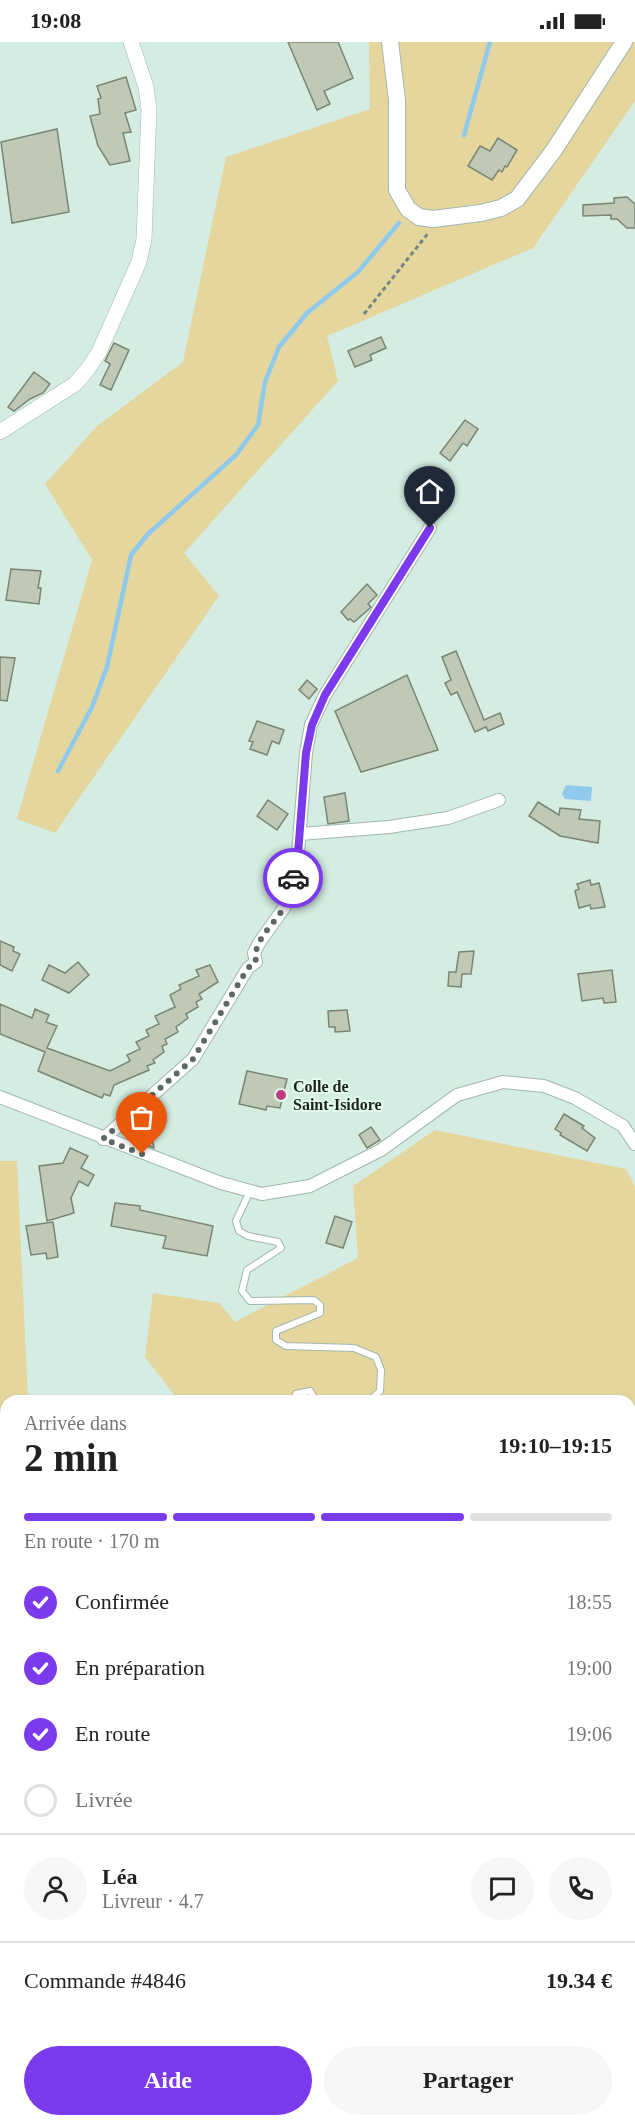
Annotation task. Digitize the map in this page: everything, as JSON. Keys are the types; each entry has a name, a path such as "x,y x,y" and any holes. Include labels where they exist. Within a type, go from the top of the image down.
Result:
{"main road":[{"path":"390,42 397,99 398,190 408,208 419,217 433,219 501,208 517,198 554,150 624,42"}],"street":[{"path":"0,432 75,384 88,369 99,352 139,262 144,239 149,109 146,87 131,42"},
{"path":"103,1139 193,1059 248,968 256,962 254,953 284,908 297,866 306,753 312,725 325,695 430,528"},
{"path":"300,834 389,827 448,818 499,800"},
{"path":"0,1097 221,1183 262,1194 310,1186 381,1150 457,1095 503,1082 544,1086 575,1098 623,1126 635,1144"}],"lane":[{"path":"250,1191 236,1221 239,1231 248,1236 278,1242 281,1248 247,1270 242,1291 250,1301 314,1300 320,1305 320,1313 276,1330 276,1340 286,1346 354,1348 376,1357 381,1370 380,1391 376,1395"},
{"path":"296,1395 310,1391 312,1395"}],"path":[{"path":"364,314 428,234 433,219"}],"shaded area":[{"path":"369,42 635,42 635,101 533,248 327,336 338,381 184,553 219,596 55,833 17,819 92,560 45,484 97,426 183,362 226,157 370,109"},
{"path":"435,1130 626,1169 635,1187 635,1395 174,1395 145,1357 153,1293 219,1303 235,1322 358,1258 353,1186"},
{"path":"0,1161 17,1161 28,1395 0,1395"}],"water":[{"path":"566,785 592,787 591,801 565,799 562,794"}],"building":[{"path":"288,42 338,42 353,78 324,91 330,104 317,110"},
{"path":"126,77 136,110 125,113 131,132 123,133 130,161 110,165 98,146 90,116 100,114 98,99 101,98 97,86"},
{"path":"57,129 69,212 12,223 1,142"},
{"path":"498,138 517,150 507,167 505,166 502,172 499,170 492,180 468,166 480,146 490,151"},
{"path":"627,197 635,204 635,228 627,228 617,219 611,219 611,215 583,216 583,205 614,203 614,198"},
{"path":"381,337 386,348 370,355 372,360 355,367 348,351"},
{"path":"114,343 129,350 111,390 100,385 110,364 105,361"},
{"path":"34,372 50,384 43,393 14,411 8,407"},
{"path":"465,420 478,429 467,446 463,443 450,461 440,453"},
{"path":"11,569 41,571 38,588 41,588 39,604 6,600"},
{"path":"367,584 377,595 368,604 371,607 354,622 348,620 341,612"},
{"path":"456,651 484,720 500,713 504,724 488,731 486,727 475,732 457,692 451,695 445,683 451,680 442,657"},
{"path":"0,657 15,658 7,701 0,700"},
{"path":"407,675 438,750 361,772 335,711"},
{"path":"307,680 317,689 309,699 299,690"},
{"path":"257,721 284,730 279,744 272,741 267,755 250,749 253,742 249,741"},
{"path":"345,793 349,821 328,824 324,797"},
{"path":"268,800 288,814 277,830 257,816"},
{"path":"538,802 559,815 560,808 581,810 579,819 600,821 598,843 560,836 529,816"},
{"path":"590,880 591,885 599,883 605,907 591,909 590,905 579,908 575,891 579,889 577,884"},
{"path":"0,941 14,947 13,951 20,954 12,971 0,965"},
{"path":"474,951 471,974 462,974 461,987 448,986 449,972 456,972 459,952"},
{"path":"78,962 89,975 69,993 42,980 49,965 65,973"},
{"path":"210,965 218,982 199,994 202,999 196,1002 198,1007 186,1014 188,1018 176,1027 178,1032 165,1039 167,1044 162,1046 164,1052 153,1060 155,1063 147,1066 149,1070 114,1085 110,1096 104,1094 102,1098 38,1071 45,1052 0,1034 0,1004 32,1018 35,1009 49,1015 46,1022 57,1026 47,1048 110,1071 130,1061 127,1055 140,1049 136,1042 149,1036 146,1030 159,1024 155,1016 175,1007 170,995 181,989 179,985 199,976 196,970"},
{"path":"612,970 616,1002 604,1003 603,998 582,1001 578,974"},
{"path":"347,1010 350,1031 335,1032 335,1027 329,1027 328,1011"},
{"path":"247,1071 287,1079 280,1108 267,1106 266,1110 239,1104"},
{"path":"564,1114 584,1126 582,1128 595,1138 587,1151 560,1135 561,1133 555,1129"},
{"path":"148,1116 154,1148 133,1140 131,1129"},
{"path":"371,1127 380,1140 367,1148 359,1135"},
{"path":"70,1148 88,1156 81,1168 94,1175 88,1186 79,1181 71,1198 74,1213 47,1221 39,1166 63,1163"},
{"path":"115,1203 140,1206 140,1210 213,1226 207,1256 163,1248 166,1236 111,1226"},
{"path":"335,1216 352,1222 343,1248 326,1243"},
{"path":"53,1222 58,1257 47,1259 46,1253 31,1255 26,1226"}],"waterway":[{"path":"464,135 490,42"},
{"path":"58,771 92,707 107,667 131,555 148,534 236,455 258,425 265,382 279,347 307,313 358,272 399,223"}],"way so far":[{"path":"142,1154 103,1139 193,1059 248,968 256,962 254,953 284,908 293,878"}],"place":[{"name":"Colle de Saint-Isidore","path":"281,1095"}],"route":[{"path":"293,878 297,866 306,753 312,725 325,695 430,528"}]}
